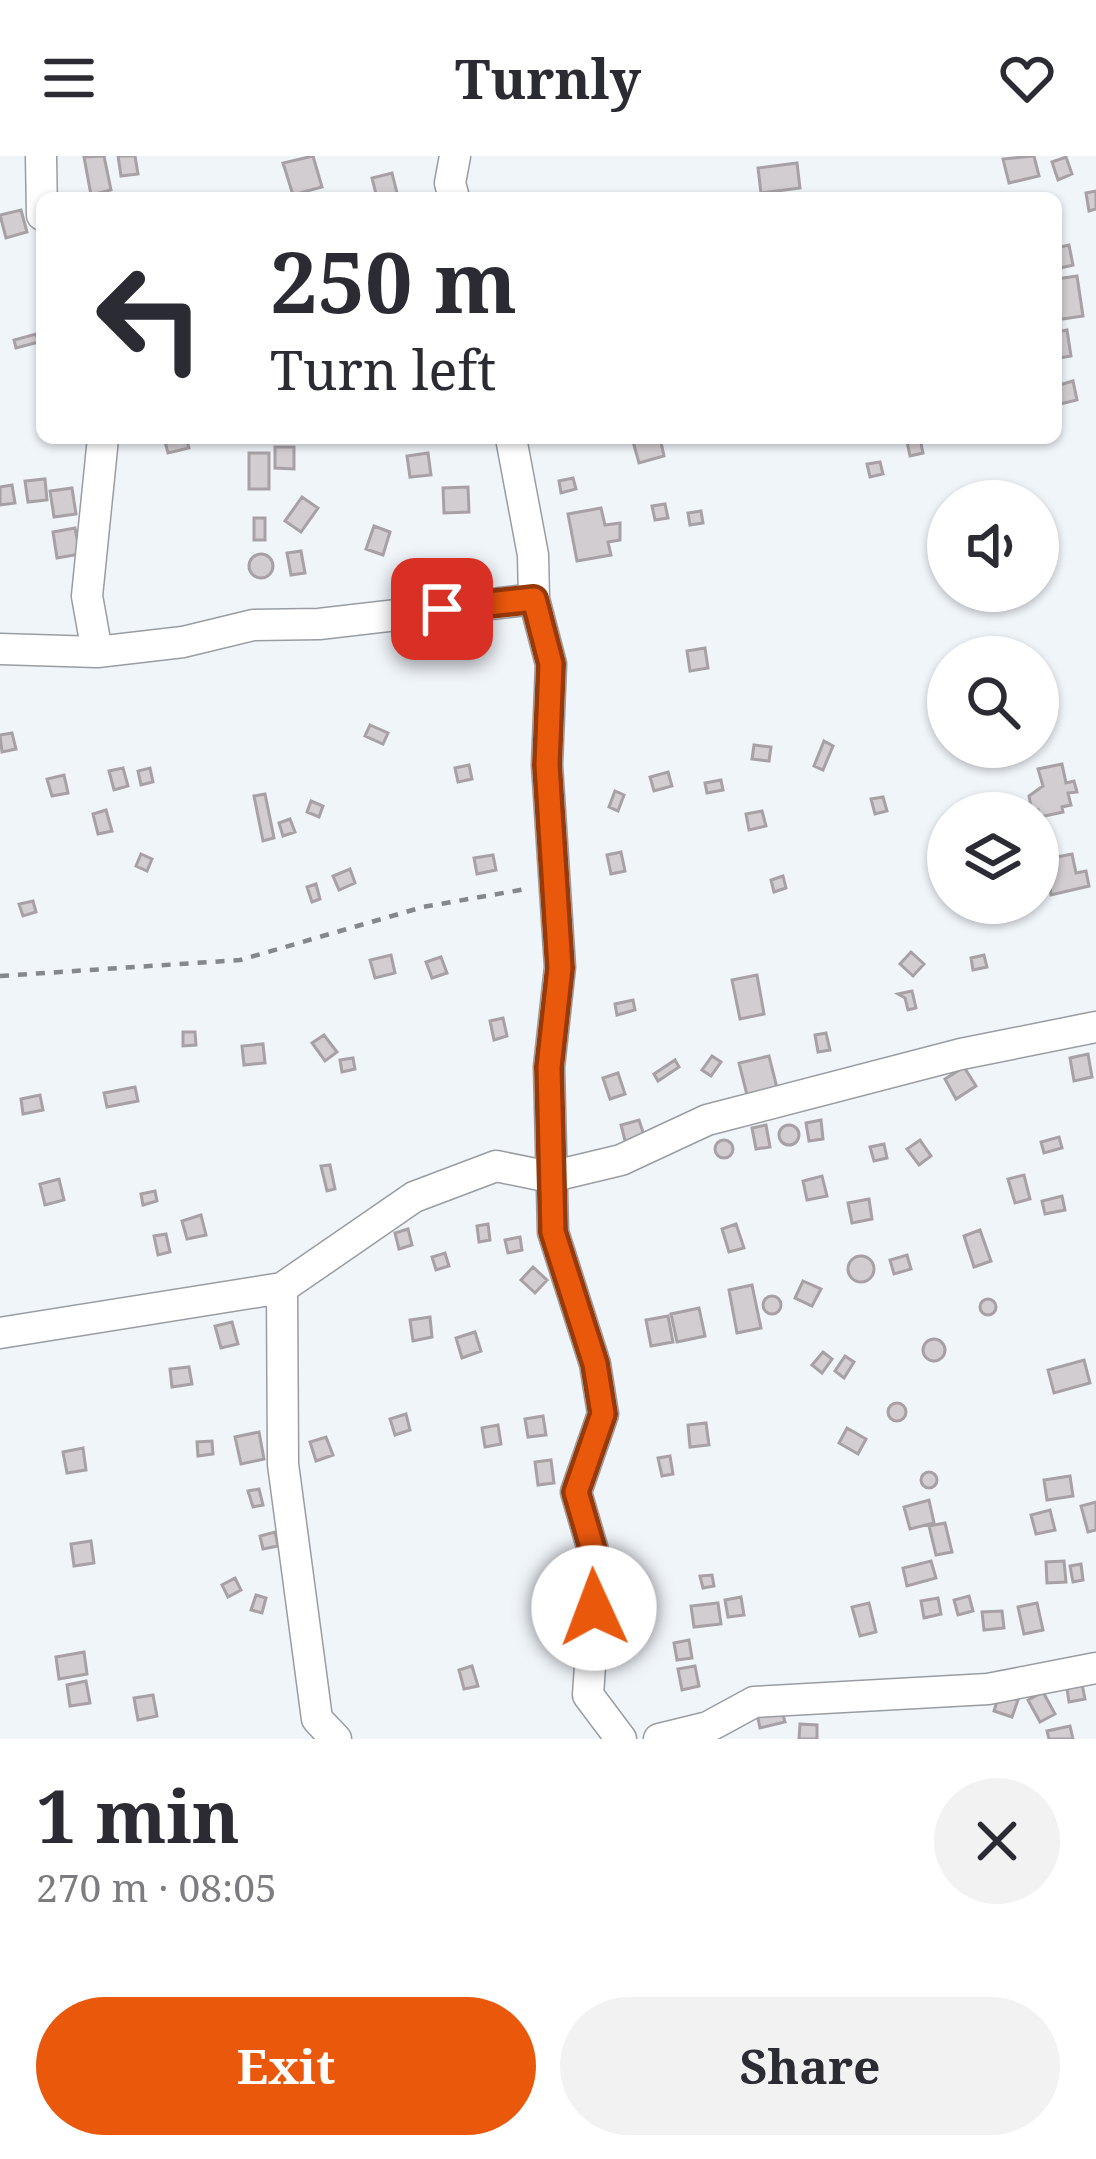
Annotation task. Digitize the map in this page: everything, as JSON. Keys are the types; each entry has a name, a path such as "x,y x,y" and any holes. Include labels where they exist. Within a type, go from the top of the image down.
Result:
{"street":[{"path":"40,156 41,192"},
{"path":"452,192 455,156"},
{"path":"97,652 87,596 102,444"},
{"path":"512,444 533,555 534,599 551,664 547,765 560,968 549,1067 553,1232 595,1364 603,1414 576,1492 597,1564 588,1695 621,1739"},
{"path":"0,650 97,652 183,642 253,625 319,624 534,599"},
{"path":"0,1333 281,1288 414,1197 496,1166 550,1177 621,1160 707,1120 961,1054 1096,1027"},
{"path":"281,1288 283,1464 317,1719 336,1739"},
{"path":"659,1739 712,1733 754,1702 988,1689 1096,1668"}],"path":[{"path":"0,976 240,960 423,908 555,884"}],"building":[{"path":"104,156 111,190 90,192 84,157"},
{"path":"118,156 135,156 138,174 121,176"},
{"path":"313,156 322,187 292,192 283,163"},
{"path":"1034,156 1039,176 1009,183 1003,159"},
{"path":"1066,157 1072,174 1058,180 1052,162"},
{"path":"797,163 800,188 761,192 758,168"},
{"path":"392,173 397,192 376,192 372,178"},
{"path":"1096,191 1096,209 1089,211 1086,193"},
{"path":"21,210 27,232 6,238 0,215"},
{"path":"1069,245 1073,265 1062,268 1062,247"},
{"path":"1077,276 1083,316 1062,319 1062,278"},
{"path":"1067,330 1071,356 1062,358 1062,331"},
{"path":"36,334 36,343 16,348 14,340"},
{"path":"1073,381 1077,400 1062,404 1062,384"},
{"path":"166,444 188,444 189,448 168,453"},
{"path":"634,444 661,444 664,456 639,463"},
{"path":"907,444 921,444 923,453 910,456"},
{"path":"275,447 294,447 294,469 275,468"},
{"path":"249,453 269,453 269,489 249,489"},
{"path":"428,453 431,475 410,477 407,456"},
{"path":"880,462 883,474 870,477 867,464"},
{"path":"573,478 576,489 561,493 559,481"},
{"path":"45,479 47,500 28,502 25,481"},
{"path":"12,485 15,503 0,505 0,487"},
{"path":"468,487 469,512 444,513 443,488"},
{"path":"72,488 76,514 54,517 50,491"},
{"path":"302,497 318,508 301,532 285,521"},
{"path":"665,504 668,518 655,520 652,506"},
{"path":"601,508 605,525 620,523 620,540 608,542 611,555 577,561 568,514"},
{"path":"701,511 703,523 690,525 688,513"},
{"path":"254,518 265,518 265,540 254,540"},
{"path":"374,526 390,532 383,555 366,549"},
{"path":"75,528 80,554 57,558 53,532"},
{"path":"301,551 305,573 291,575 287,553"},
{"path":"261,554 273,566 261,578 249,566"},
{"path":"705,648 708,668 690,671 687,651"},
{"path":"370,725 388,733 383,744 365,736"},
{"path":"12,733 16,749 2,752 0,735"},
{"path":"824,741 833,746 823,770 814,766"},
{"path":"754,745 771,747 769,761 752,759"},
{"path":"469,765 472,779 458,782 455,768"},
{"path":"1059,765 1066,783 1074,781 1077,792 1068,793 1071,805 1059,813 1059,792 1035,792 1043,786 1038,769"},
{"path":"123,768 128,786 114,790 109,771"},
{"path":"150,768 153,782 141,785 138,771"},
{"path":"668,772 672,786 654,791 650,777"},
{"path":"64,775 68,793 52,796 47,779"},
{"path":"721,780 723,790 707,793 705,783"},
{"path":"615,791 624,795 618,811 609,807"},
{"path":"265,794 274,838 263,841 254,796"},
{"path":"883,797 887,811 875,814 871,799"},
{"path":"311,801 323,806 319,817 307,812"},
{"path":"106,810 112,831 98,834 93,814"},
{"path":"762,811 766,826 749,830 746,814"},
{"path":"290,819 295,832 283,836 279,823"},
{"path":"621,852 625,871 611,874 607,855"},
{"path":"141,854 152,859 147,871 136,866"},
{"path":"1072,854 1076,873 1086,871 1089,886 1059,893 1059,857"},
{"path":"493,855 496,870 477,874 474,858"},
{"path":"350,869 355,883 339,890 333,876"},
{"path":"783,876 786,888 774,892 771,880"},
{"path":"316,884 320,899 312,902 307,887"},
{"path":"33,901 36,912 23,916 19,904"},
{"path":"911,952 924,964 913,976 900,964"},
{"path":"391,955 395,973 375,978 370,960"},
{"path":"984,955 987,967 973,970 971,958"},
{"path":"441,957 447,973 432,978 426,962"},
{"path":"757,975 764,1014 740,1019 732,980"},
{"path":"912,991 916,1008 908,1010 905,998 898,994"},
{"path":"633,1000 635,1010 617,1015 615,1004"},
{"path":"503,1018 507,1036 494,1040 490,1021"},
{"path":"183,1032 195,1032 196,1045 183,1046"},
{"path":"826,1033 830,1050 818,1052 815,1035"},
{"path":"324,1035 337,1052 325,1061 312,1043"},
{"path":"263,1044 265,1063 244,1065 242,1046"},
{"path":"1088,1054 1092,1077 1074,1081 1070,1058"},
{"path":"712,1056 721,1062 711,1076 702,1070"},
{"path":"769,1056 778,1092 748,1099 739,1063"},
{"path":"353,1058 355,1069 342,1072 340,1060"},
{"path":"675,1060 679,1067 658,1081 654,1074"},
{"path":"964,1067 976,1086 956,1099 945,1079"},
{"path":"618,1073 625,1094 610,1099 603,1078"},
{"path":"135,1087 138,1101 107,1107 104,1093"},
{"path":"40,1095 43,1110 23,1114 21,1099"},
{"path":"639,1120 645,1138 626,1144 621,1125"},
{"path":"821,1120 823,1139 809,1141 806,1123"},
{"path":"766,1125 770,1147 756,1149 752,1128"},
{"path":"789,1125 799,1135 789,1145 779,1135"},
{"path":"1059,1137 1062,1148 1044,1153 1041,1142"},
{"path":"724,1140 733,1149 724,1158 715,1149"},
{"path":"920,1140 931,1156 919,1165 907,1149"},
{"path":"884,1144 887,1158 874,1161 870,1147"},
{"path":"330,1165 335,1189 327,1191 321,1166"},
{"path":"1024,1175 1030,1199 1015,1203 1008,1179"},
{"path":"822,1176 827,1196 807,1200 803,1181"},
{"path":"59,1179 64,1200 45,1205 40,1184"},
{"path":"155,1191 157,1201 143,1205 141,1194"},
{"path":"1062,1196 1065,1210 1045,1214 1042,1201"},
{"path":"869,1199 872,1219 852,1223 848,1203"},
{"path":"201,1215 206,1235 187,1239 182,1221"},
{"path":"488,1224 490,1240 479,1242 477,1226"},
{"path":"736,1224 744,1248 729,1252 722,1229"},
{"path":"408,1229 412,1245 399,1249 395,1233"},
{"path":"980,1230 991,1261 974,1267 964,1236"},
{"path":"166,1234 170,1252 158,1255 154,1236"},
{"path":"520,1237 522,1250 508,1253 505,1240"},
{"path":"445,1253 449,1266 436,1270 432,1257"},
{"path":"907,1255 911,1269 894,1274 890,1260"},
{"path":"861,1256 871,1259 871,1279 861,1282 851,1279 848,1269 851,1259"},
{"path":"533,1267 547,1280 535,1293 521,1280"},
{"path":"803,1281 821,1289 812,1306 795,1298"},
{"path":"752,1285 761,1328 737,1333 729,1290"},
{"path":"772,1296 781,1305 772,1314 763,1305"},
{"path":"988,1299 996,1307 988,1315 980,1307"},
{"path":"699,1308 705,1336 677,1342 671,1314"},
{"path":"668,1316 673,1342 651,1346 646,1320"},
{"path":"430,1317 432,1337 413,1341 410,1320"},
{"path":"232,1322 238,1344 221,1348 215,1326"},
{"path":"475,1332 481,1351 462,1358 456,1338"},
{"path":"934,1339 945,1350 934,1361 923,1350"},
{"path":"823,1352 832,1359 822,1373 812,1365"},
{"path":"845,1356 854,1362 844,1378 835,1371"},
{"path":"1084,1360 1090,1383 1054,1393 1048,1370"},
{"path":"189,1367 192,1384 172,1387 170,1369"},
{"path":"897,1403 906,1412 897,1421 888,1412"},
{"path":"406,1414 410,1430 395,1435 390,1419"},
{"path":"543,1416 546,1435 528,1437 525,1419"},
{"path":"706,1423 709,1445 690,1447 688,1425"},
{"path":"498,1425 501,1444 485,1447 482,1428"},
{"path":"847,1428 866,1439 858,1454 839,1443"},
{"path":"259,1432 264,1459 241,1464 235,1437"},
{"path":"326,1437 333,1455 316,1461 310,1442"},
{"path":"212,1441 213,1454 198,1456 197,1442"},
{"path":"83,1448 86,1470 67,1473 63,1452"},
{"path":"670,1456 673,1474 662,1476 658,1458"},
{"path":"551,1460 554,1483 538,1485 535,1462"},
{"path":"929,1472 937,1480 929,1488 921,1480"},
{"path":"1070,1476 1073,1496 1047,1500 1044,1480"},
{"path":"259,1489 263,1505 253,1507 248,1491"},
{"path":"929,1500 934,1523 910,1529 904,1507"},
{"path":"1096,1502 1096,1530 1088,1532 1081,1506"},
{"path":"1050,1510 1055,1530 1036,1534 1031,1515"},
{"path":"945,1523 952,1552 936,1555 929,1526"},
{"path":"275,1532 278,1546 263,1549 260,1536"},
{"path":"91,1541 94,1563 74,1566 71,1544"},
{"path":"931,1561 936,1578 907,1586 903,1568"},
{"path":"1064,1561 1066,1582 1047,1583 1046,1562"},
{"path":"1081,1564 1083,1580 1073,1582 1070,1566"},
{"path":"712,1575 714,1586 703,1588 700,1576"},
{"path":"235,1578 241,1590 228,1597 222,1585"},
{"path":"256,1595 266,1598 262,1613 251,1610"},
{"path":"969,1596 973,1611 958,1615 954,1600"},
{"path":"741,1597 744,1615 728,1617 725,1600"},
{"path":"938,1598 941,1614 924,1618 921,1601"},
{"path":"718,1603 721,1624 694,1627 691,1606"},
{"path":"869,1603 876,1632 860,1636 852,1607"},
{"path":"1037,1603 1043,1630 1024,1634 1018,1607"},
{"path":"1002,1611 1004,1628 984,1630 982,1612"},
{"path":"689,1640 692,1658 677,1660 674,1643"},
{"path":"84,1652 87,1674 59,1679 56,1657"},
{"path":"472,1666 478,1686 464,1689 459,1670"},
{"path":"695,1666 699,1686 682,1690 678,1669"},
{"path":"1081,1679 1085,1699 1069,1702 1066,1682"},
{"path":"86,1681 90,1703 70,1706 67,1685"},
{"path":"1043,1692 1055,1714 1040,1722 1028,1700"},
{"path":"999,1694 1018,1700 1012,1717 994,1711"},
{"path":"153,1695 157,1716 138,1720 134,1698"},
{"path":"781,1708 785,1722 760,1728 757,1714"},
{"path":"800,1724 817,1725 817,1739 799,1739"},
{"path":"1070,1726 1073,1739 1049,1739 1047,1731"}],"route":[{"path":"442,609 534,599 551,664 547,765 560,968 549,1067 550,1177 553,1232 595,1364 603,1414 576,1492 597,1564 594,1608"}]}
